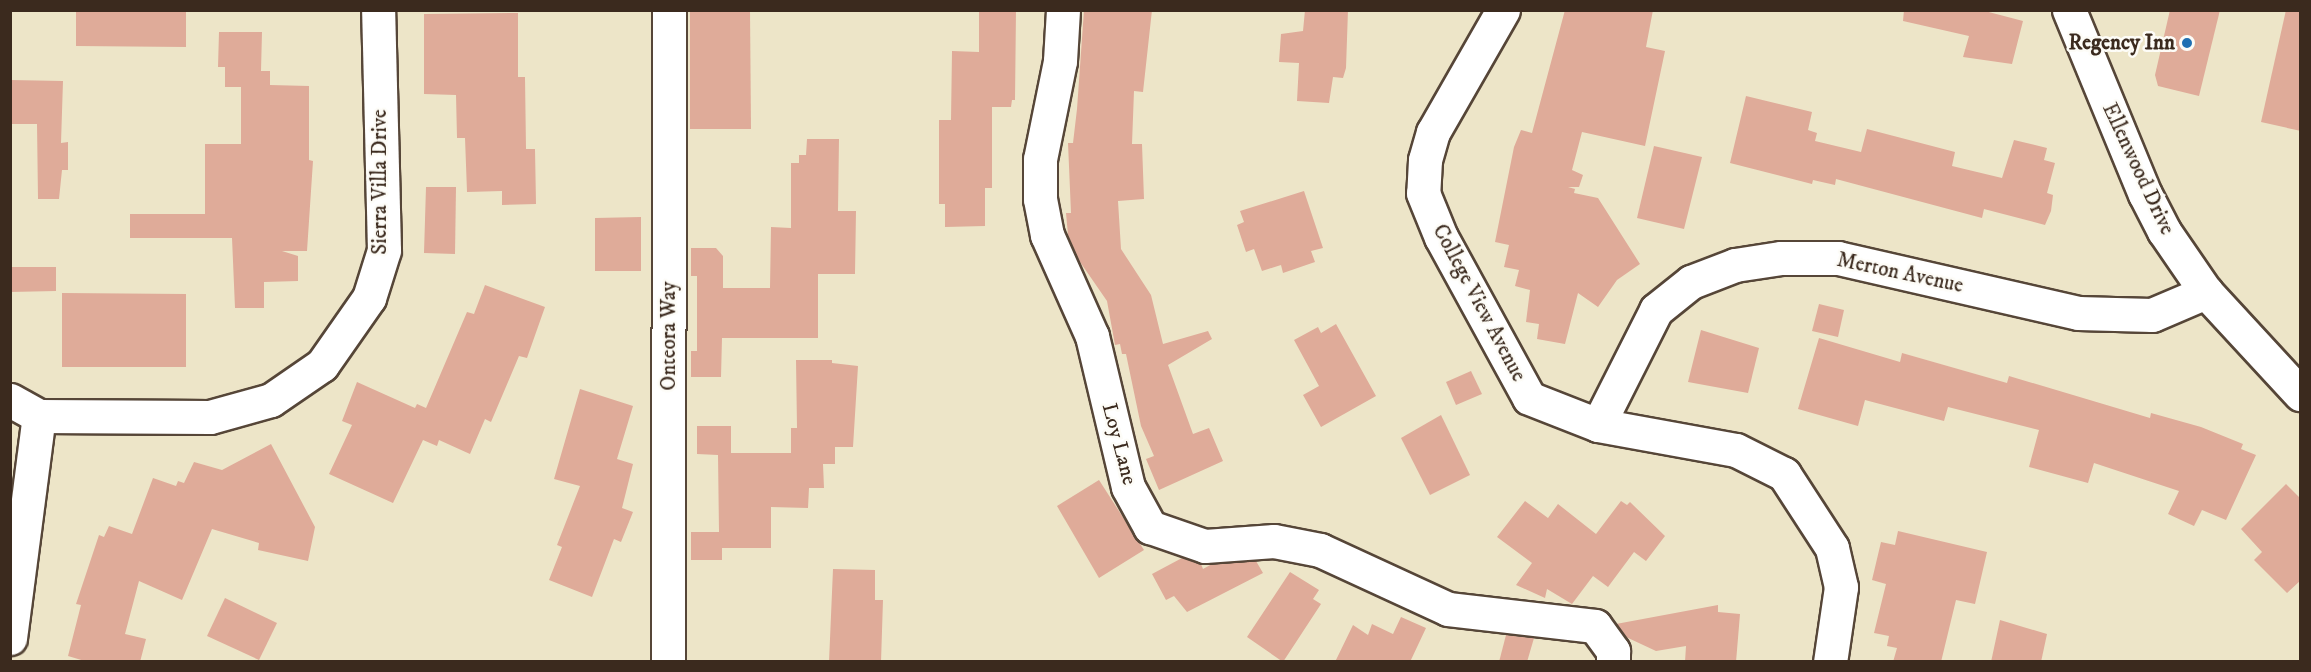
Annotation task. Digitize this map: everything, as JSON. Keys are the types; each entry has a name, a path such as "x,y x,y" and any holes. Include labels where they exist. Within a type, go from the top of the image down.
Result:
{"street":[{"name":"Sierra Villa Drive","path":"39,416 210,417 271,400 322,365 369,298 384,250 378,10"},
{"name":"Onteora Way","path":"668,662 669,10"},
{"name":"Loy Lane","path":"1063,10 1059,61 1040,159 1040,199 1047,235 1092,336 1128,487 1150,527 1205,546 1274,541 1320,550 1448,609 1595,626 1613,651 1613,662"},
{"name":"College View Avenue","path":"1503,10 1433,132 1425,160 1423,193 1441,237 1529,398 1598,424 1736,450 1784,474 1832,548 1841,587 1830,662"},
{"name":"Ellenwood Drive","path":"2069,10 2145,194 2164,231 2206,292 2301,394"},
{"name":"Merton Avenue","path":"1598,424 1656,310 1691,282 1735,265 1781,258 1838,258 2078,313 2152,315 2206,292"},
{"path":"10,400 39,416 10,638"}],"building":[{"path":"76,10 186,10 186,47 76,46"},
{"path":"690,10 750,10 751,129 690,129"},
{"path":"979,10 1016,10 1015,100 1012,100 1011,107 992,107 992,188 985,188 985,226 945,227 945,204 939,204 939,120 951,120 952,51 979,52"},
{"path":"1084,10 1152,10 1143,92 1134,91 1132,144 1142,144 1144,199 1118,201 1121,249 1151,295 1163,344 1208,331 1212,339 1168,365 1193,434 1209,428 1223,461 1159,490 1146,459 1154,456 1141,426 1126,354 1122,354 1120,344 1115,345 1107,301 1078,259 1068,235 1066,213 1071,213 1068,143 1073,143"},
{"path":"1305,10 1348,10 1346,68 1343,78 1333,77 1329,103 1297,101 1299,63 1279,62 1281,34 1303,31"},
{"path":"1565,10 1653,10 1646,47 1665,51 1645,146 1582,132 1572,170 1583,175 1579,187 1568,187 1575,189 1574,193 1598,198 1640,264 1617,280 1598,307 1578,293 1565,344 1537,339 1539,324 1526,322 1530,290 1515,286 1519,270 1504,267 1509,245 1495,242 1514,147 1521,130 1532,133"},
{"path":"1904,10 1981,10 2023,21 2012,64 1963,57 1969,36 1903,21"},
{"name":"Regency Inn","path":"2170,10 2220,10 2199,96 2158,86 2155,75"},
{"path":"2286,10 2301,10 2301,131 2261,122"},
{"path":"518,13 518,77 525,77 526,149 535,149 536,204 502,205 502,191 467,192 465,138 457,138 456,95 424,94 424,14"},
{"path":"219,32 262,32 261,71 270,71 270,85 309,86 309,160 313,161 307,251 282,251 298,256 298,281 264,282 264,308 235,308 232,238 130,238 130,214 205,214 205,144 241,144 241,87 225,87 225,67 218,67"},
{"path":"10,80 63,81 61,143 68,142 68,170 62,170 59,199 38,199 37,124 10,124"},
{"path":"1746,96 1812,112 1808,130 1817,133 1815,141 1861,152 1867,129 1955,152 1952,166 2002,178 2014,140 2047,148 2044,160 2055,163 2047,193 2053,195 2051,211 2045,225 1984,209 1982,218 1836,179 1835,185 1813,180 1812,184 1730,163"},
{"path":"807,139 839,139 838,211 856,211 855,274 818,274 818,338 722,338 721,377 691,377 691,351 697,351 697,276 691,276 691,248 716,248 723,256 723,288 770,288 771,227 791,228 791,163 799,163 799,155 806,155"},
{"path":"1654,146 1702,157 1684,229 1637,218"},
{"path":"426,187 456,187 455,254 424,253"},
{"path":"1304,191 1323,248 1311,251 1315,262 1283,273 1281,265 1262,271 1254,249 1246,252 1237,225 1244,222 1240,211"},
{"path":"641,217 641,271 595,271 595,218"},
{"path":"10,267 56,267 56,291 10,292"},
{"path":"485,285 545,307 527,358 519,356 491,422 485,419 470,454 439,440 437,446 423,440 393,503 329,474 352,425 342,421 357,382 415,408 417,404 426,408 467,312 474,314"},
{"path":"62,293 186,294 186,367 62,367"},
{"path":"1819,304 1844,310 1838,337 1812,331"},
{"path":"1336,324 1376,396 1321,427 1303,395 1319,386 1294,340 1318,327 1321,333"},
{"path":"1701,330 1759,348 1748,393 1688,382"},
{"path":"1819,338 1900,362 1902,353 2007,383 2009,376 2150,418 2151,413 2201,427 2243,444 2241,449 2256,455 2226,520 2202,510 2194,526 2168,514 2179,491 2094,463 2088,483 2029,467 2039,430 1948,407 1944,421 1865,400 1858,426 1798,409"},
{"path":"796,360 832,360 832,363 858,366 853,447 835,447 835,464 823,464 824,488 809,488 808,508 771,507 771,548 722,548 722,560 691,560 691,532 719,532 718,455 697,454 697,426 731,426 731,453 791,453 791,428 797,428"},
{"path":"1471,371 1482,394 1456,405 1446,382"},
{"path":"580,389 633,406 617,459 633,464 622,508 633,512 621,542 614,539 592,597 549,580 562,547 557,545 580,486 554,479"},
{"path":"1441,415 1470,475 1430,495 1401,438"},
{"path":"271,444 315,527 308,561 258,550 259,543 212,529 182,600 139,581 125,634 146,639 140,662 88,662 68,656 81,605 76,604 99,535 104,537 109,526 132,534 153,478 176,486 178,481 184,483 194,462 222,470"},
{"path":"1099,480 1144,550 1099,578 1057,506"},
{"path":"2286,484 2301,499 2301,580 2287,593 2254,560 2262,552 2241,529"},
{"path":"1525,501 1548,518 1558,504 1596,534 1621,501 1627,505 1630,502 1665,536 1646,561 1634,552 1608,587 1593,576 1572,604 1547,589 1545,598 1516,585 1532,563 1497,537"},
{"path":"1898,531 1987,552 1975,604 1956,600 1941,662 1893,662 1897,648 1887,646 1889,636 1874,633 1886,584 1872,580 1881,542 1895,545"},
{"path":"1182,558 1201,564 1203,569 1212,564 1256,561 1263,573 1187,612 1174,596 1166,600 1152,574"},
{"path":"833,569 875,570 875,600 883,600 881,662 829,662"},
{"path":"1290,572 1319,590 1313,599 1321,604 1283,662 1247,637"},
{"path":"225,598 277,623 259,660 207,636"},
{"path":"1718,605 1718,612 1740,614 1736,662 1685,662 1686,646 1656,651 1626,637 1616,624"},
{"path":"1401,617 1426,628 1410,662 1335,662 1353,625 1368,635 1372,624 1393,634"},
{"path":"2000,620 2047,634 2041,662 1991,662"},
{"path":"1506,635 1534,638 1527,662 1499,662"}],"place":[{"name":"Regency Inn","path":"2187,43"}]}
